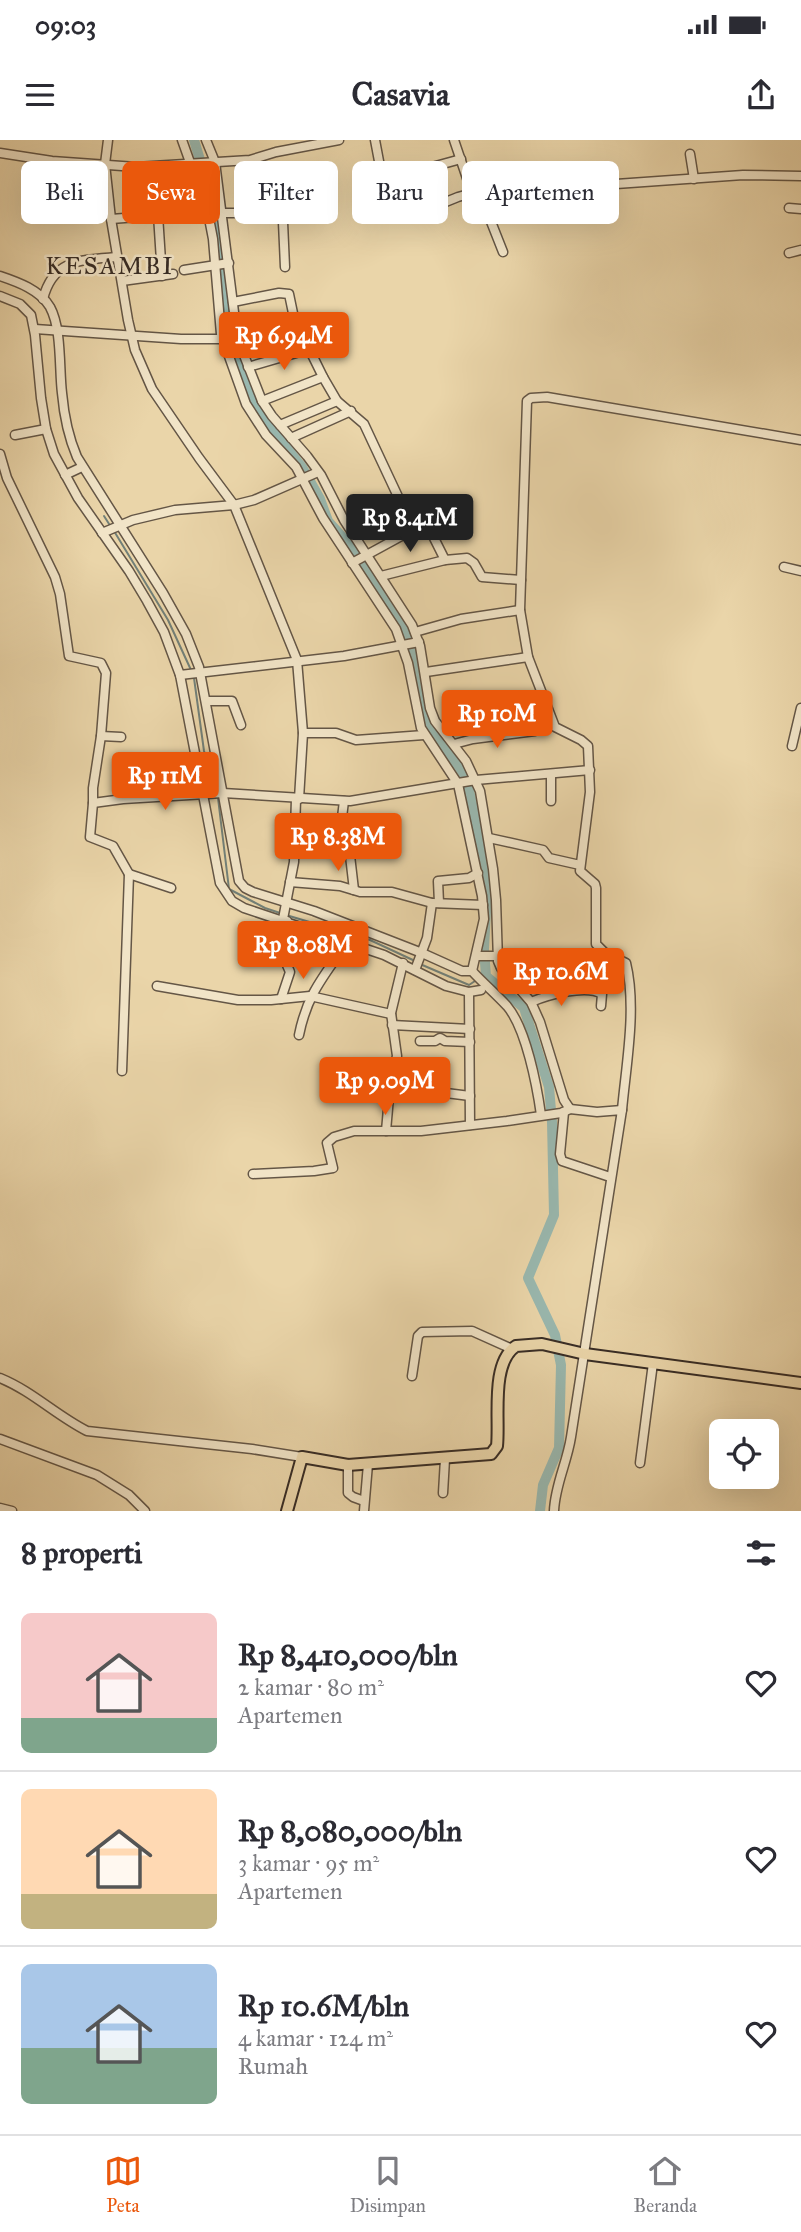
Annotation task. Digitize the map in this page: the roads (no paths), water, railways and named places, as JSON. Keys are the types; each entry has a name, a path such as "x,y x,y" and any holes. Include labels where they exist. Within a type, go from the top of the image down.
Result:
{"main road":[{"path":"287,1511 302,1457 348,1465 491,1454 498,1446 502,1368 512,1349 527,1344 542,1344 583,1353 801,1383"}],"street":[{"path":"105,161 108,140"},
{"path":"182,140 192,161"},
{"path":"206,140 212,161"},
{"path":"281,140 282,151"},
{"path":"220,162 250,160 339,140"},
{"path":"375,140 382,177 461,159"},
{"path":"454,140 462,162"},
{"path":"0,153 52,161"},
{"path":"690,154 694,180"},
{"path":"619,184 743,175 801,176"},
{"path":"108,192 131,335 152,388 234,505 297,660 303,733 294,862 286,902 282,951 290,972 281,999"},
{"path":"220,203 222,263 219,317 223,339 246,404 266,435 296,467 318,511 354,562 405,645 421,728 459,784 478,873 483,905 482,930 473,971 481,986 507,1006 517,1023 544,1115"},
{"path":"789,208 801,209"},
{"path":"222,213 257,213 280,217 283,222 285,267"},
{"path":"111,219 122,218"},
{"path":"159,224 162,275"},
{"path":"210,224 233,302 237,336 262,401 316,473 415,632 435,721 466,761 474,780 489,838 496,900 494,956 500,968 531,1002 540,1022 564,1100 560,1154 562,1161 610,1177"},
{"path":"492,224 503,251"},
{"path":"789,253 801,250"},
{"path":"43,299 47,284 54,274 62,269 91,259 117,257"},
{"path":"184,270 222,263"},
{"path":"122,281 173,274"},
{"path":"0,276 22,284 49,306 55,330 63,411 68,434 82,467 186,634 206,701 239,881 253,892 286,902 466,973 473,971"},
{"path":"233,302 288,293 293,318 323,377 337,401 364,424 401,503 416,528"},
{"path":"0,296 29,310 38,329 41,398 46,429 54,454 159,622 181,674 206,795 220,883 226,894 244,908 284,918 346,944 416,968 446,986 469,992 481,986"},
{"path":"38,329 107,336 181,339 223,339 237,336"},
{"path":"242,350 261,347 300,331"},
{"path":"248,367 310,349"},
{"path":"262,401 323,377"},
{"path":"554,1511 558,1483 569,1453 622,1110 630,1013 626,963 606,953 596,944 596,888 595,884 582,874 580,865 590,792 586,743 555,727 528,657 520,610 526,405 531,398 547,397 801,440"},
{"path":"279,425 337,401"},
{"path":"291,438 351,411"},
{"path":"15,435 46,429"},
{"path":"0,454 7,478 55,577 69,656 101,663 106,673 90,836 113,846 129,874 122,1071"},
{"path":"65,475 82,467"},
{"path":"104,532 119,525 175,510 234,505 268,496 316,473"},
{"path":"354,562 422,527 428,529 445,560"},
{"path":"381,576 445,560 467,558 474,563 482,577 521,580"},
{"path":"784,567 801,572"},
{"path":"415,632 461,619 520,610"},
{"path":"181,674 344,656 417,642"},
{"path":"426,672 528,657"},
{"path":"206,701 232,701 241,725"},
{"path":"792,746 801,708"},
{"path":"454,744 473,739 535,732"},
{"path":"303,733 336,733 356,740 424,735"},
{"path":"101,736 121,737"},
{"path":"93,803 222,793 344,801 474,780 590,771"},
{"path":"551,774 551,801"},
{"path":"339,842 344,801"},
{"path":"489,838 543,850 549,858 580,865"},
{"path":"316,841 347,845 351,851 354,890"},
{"path":"416,968 435,903 438,881 469,878 478,873"},
{"path":"129,874 171,888"},
{"path":"290,882 340,886 368,893 392,892 435,903 483,905"},
{"path":"299,1035 310,996 346,944"},
{"path":"478,956 494,956"},
{"path":"386,1131 390,1086 397,1056 391,1014 403,963"},
{"path":"157,986 218,998 256,1001 310,996 391,1014"},
{"path":"531,1002 565,992 596,991 602,994 601,1006"},
{"path":"469,992 470,1125"},
{"path":"392,1025 470,1029"},
{"path":"420,1041 435,1041 440,1038 445,1041 470,1042"},
{"path":"390,1086 470,1096"},
{"path":"253,1174 333,1168 327,1143 330,1139 354,1131 421,1131 565,1111 622,1110"},
{"path":"412,1376 418,1336 422,1332 472,1331 512,1349"},
{"path":"640,1463 653,1363"},
{"path":"0,1378 37,1398 72,1424 87,1431 302,1457"},
{"path":"0,1438 86,1469 120,1489 145,1511"},
{"path":"443,1493 445,1459"},
{"path":"363,1511 368,1464"},
{"path":"348,1465 348,1493 364,1501"},
{"path":"0,1508 12,1511"}],"waterway":[{"path":"194,140 206,180 220,254 230,345 242,376 270,427 302,467 320,499 328,521 346,541 405,626 415,655 421,710 429,726 466,777 488,875 484,949 486,976 524,1008 549,1087 554,1215 528,1278 555,1335 561,1365 559,1448 543,1485 540,1511"},
{"path":"104,516 111,527"},
{"path":"114,531 168,620 191,670"},
{"path":"194,678 204,751 216,789"},
{"path":"218,798 229,889 280,913"},
{"path":"286,915 370,940 415,961"},
{"path":"420,964 469,985 475,981"}],"district":[{"name":"KESAMBI","path":"110,266"}]}
